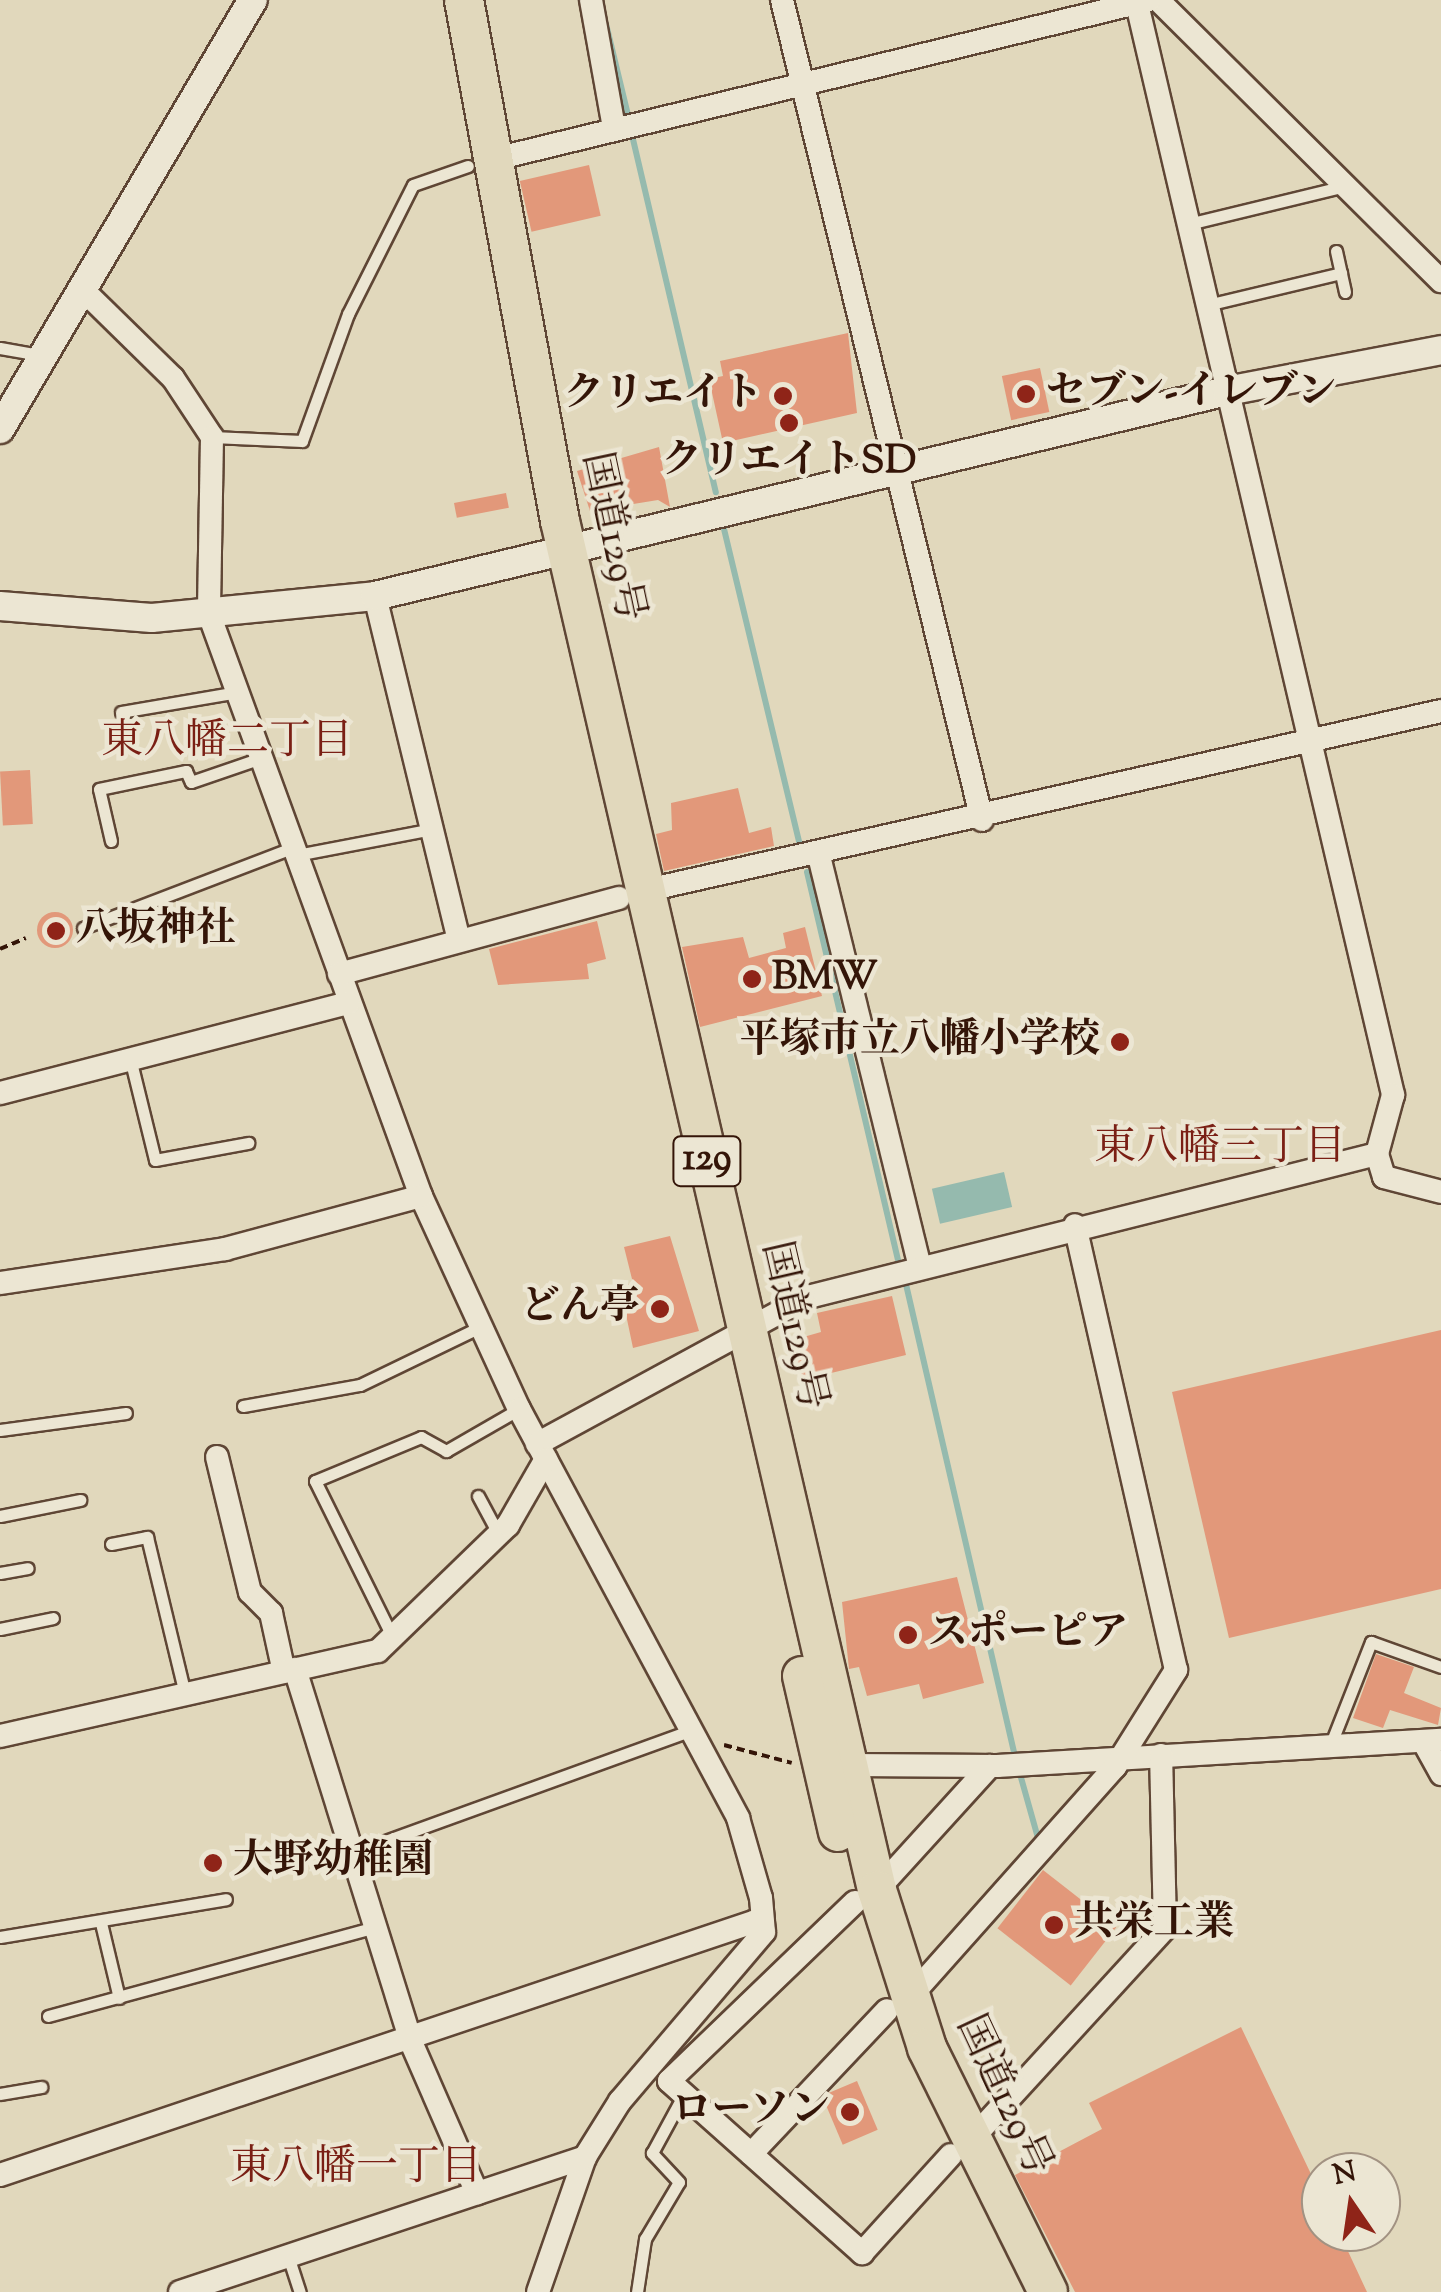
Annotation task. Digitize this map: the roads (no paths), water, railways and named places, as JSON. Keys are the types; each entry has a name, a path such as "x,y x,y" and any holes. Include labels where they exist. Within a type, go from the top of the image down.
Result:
{"highway":[{"name":"国道129号","path":"439,0 480,163 554,550 631,895 866,1896 898,2004 1021,2292"},
{"name":"国道129号","path":"464,0 480,163"},
{"name":"国道129号","path":"735,1333 850,1765 866,1896"},
{"name":"国道129号","path":"961,2148 1048,2292"}],"street":[{"path":"0,429 253,0"},
{"path":"592,0 614,128"},
{"path":"782,0 893,471 982,820"},
{"path":"480,163 614,128 803,88 1148,1"},
{"path":"1148,1 1346,186 1441,281"},
{"path":"1148,1 1188,224 1393,1095 1377,1154 1384,1177 1441,1192"},
{"path":"82,290 173,378 212,437 209,614 349,1004 421,1196 478,1328 738,1818 762,1918 764,1932 620,2101 585,2158 538,2292"},
{"path":"0,606 209,614 374,596 1227,392 1441,350"},
{"path":"374,596 459,940"},
{"path":"340,974 631,895 982,820 1441,711"},
{"path":"819,856 920,1266"},
{"path":"0,1093 349,1004"},
{"path":"0,1736 290,1671 394,1640 499,1535 542,1452 735,1333 808,1297 1075,1225 1377,1154"},
{"path":"0,1283 225,1248 421,1196"},
{"path":"751,2154 898,2004 1122,1758 1168,1693 1175,1648 1075,1225"},
{"path":"218,1457 250,1592 271,1613 411,2042 477,2193"},
{"path":"850,1765 990,1766 1432,1740 1441,1774"},
{"path":"990,1766 866,1896 669,2082 862,2252 1166,1928 1161,1756"},
{"path":"0,2175 411,2042 762,1918"},
{"path":"180,2292 585,2158"}],"lane":[{"path":"212,437 302,441 348,314 413,185 480,163"},
{"path":"1188,224 1346,186"},
{"path":"1336,251 1345,292"},
{"path":"1207,305 1341,273"},
{"path":"0,348 43,356"},
{"path":"121,712 238,692"},
{"path":"111,841 98,789 186,771 191,782 262,758"},
{"path":"83,928 295,851 432,828"},
{"path":"130,1058 155,1160 248,1143"},
{"path":"243,1406 360,1385 478,1328"},
{"path":"394,1640 315,1482 421,1437 446,1450 519,1409"},
{"path":"0,1430 126,1413"},
{"path":"478,1496 499,1535"},
{"path":"0,1516 80,1500"},
{"path":"111,1544 147,1537 186,1694"},
{"path":"0,1573 28,1568"},
{"path":"0,1629 53,1618"},
{"path":"1330,1746 1371,1642 1441,1667"},
{"path":"352,1852 693,1733"},
{"path":"0,1937 102,1923 226,1898"},
{"path":"102,1923 119,1998"},
{"path":"48,2016 376,1927"},
{"path":"0,2094 42,2087"},
{"path":"636,2292 645,2239 680,2182 652,2153 684,2094"},
{"path":"288,2256 300,2292"}],"water":[{"path":"1004,1172 1012,1207 940,1224 932,1189"}],"waterway":[{"path":"606,24 628,115"},
{"path":"632,135 716,492"},
{"path":"724,529 800,846"},
{"path":"807,872 898,1259"},
{"path":"905,1280 1014,1754"},
{"path":"1020,1774 1040,1845"}],"place":[{"name":"セブン-イレブン","path":"1026,394"},
{"name":"クリエイト","path":"783,396"},
{"name":"クリエイトSD","path":"789,423"},
{"name":"八坂神社","path":"56,931"},
{"name":"BMW","path":"752,979"},
{"name":"平塚市立八幡小学校","path":"1120,1042"},
{"name":"どん亭","path":"660,1309"},
{"name":"スポーピア","path":"908,1635"},
{"name":"大野幼稚園","path":"213,1863"},
{"name":"共栄工業","path":"1054,1925"},
{"name":"ローソン","path":"850,2112"}],"district":[{"name":"東八幡二丁目","path":"227,743"},
{"name":"東八幡三丁目","path":"1220,1149"},
{"name":"東八幡一丁目","path":"356,2169"}]}
